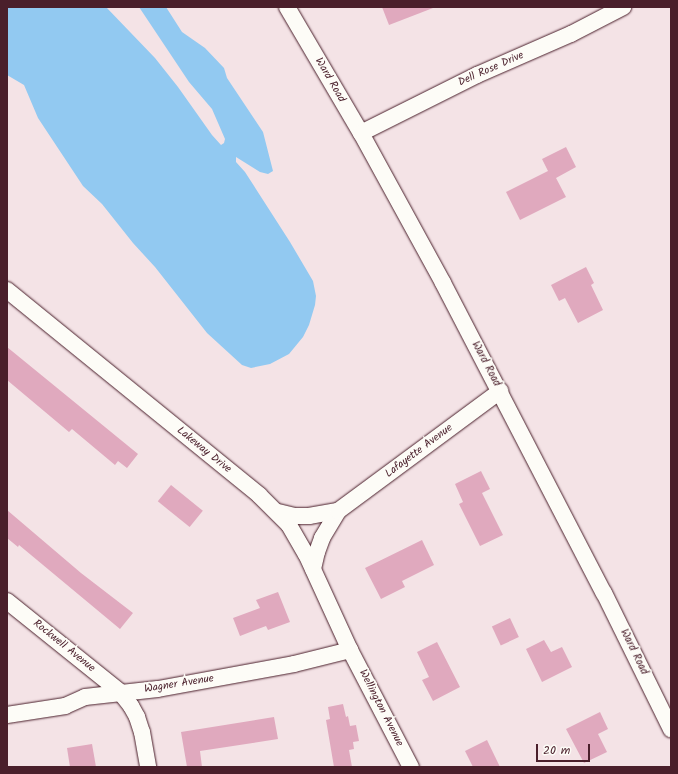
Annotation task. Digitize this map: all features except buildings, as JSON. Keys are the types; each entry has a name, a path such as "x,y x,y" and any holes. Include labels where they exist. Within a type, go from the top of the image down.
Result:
{"street":[{"name":"Ward Road","path":"287,7 361,133 500,391 671,728"},
{"name":"Dell Rose Drive","path":"361,133 477,75 571,34 623,7"},
{"name":"Lakeway Drive","path":"7,290 278,512 289,525 313,569 350,650"},
{"name":"Lafayette Avenue","path":"313,569 316,552 322,538 338,511 500,391"},
{"name":"Lafayette Avenue","path":"278,512 294,516 308,516 338,511"},
{"name":"Rockwell Avenue","path":"7,601 120,692"},
{"name":"Wagner Avenue","path":"7,715 65,706 85,697 158,689 294,664 350,650"},
{"name":"Wellington Avenue","path":"350,650 411,767"},
{"path":"120,692 131,706 137,717 142,732 148,767"}],"water":[{"path":"7,7 106,7 155,58 221,145 224,143 225,139 212,109 189,82 139,7 166,7 182,32 205,48 224,68 227,78 263,132 273,171 268,174 260,172 236,157 236,162 245,172 313,281 316,296 309,325 303,337 289,354 270,364 251,368 242,365 207,333 155,267 133,243 102,204 83,186 38,118 24,85 7,75"}]}
